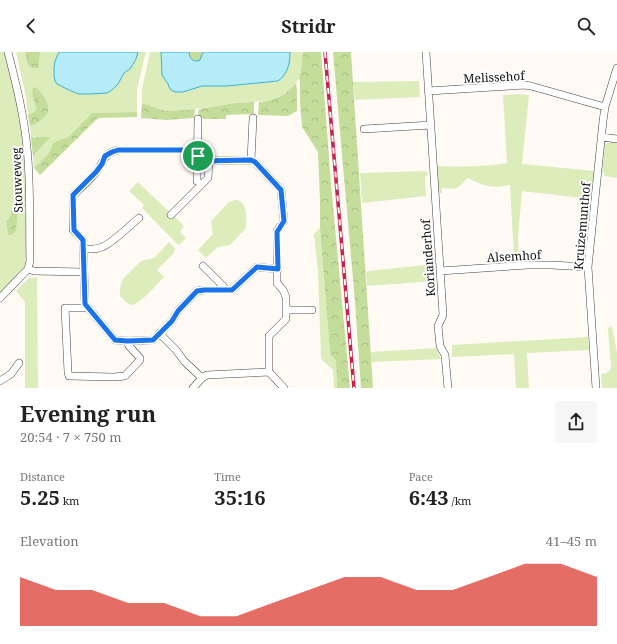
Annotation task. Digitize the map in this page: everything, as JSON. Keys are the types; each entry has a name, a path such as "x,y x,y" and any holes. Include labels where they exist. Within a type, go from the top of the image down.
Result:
{"street":[{"name":"Stouweweg","path":"8,52 21,103 27,148 30,261 28,269"},
{"name":"Korianderhof","path":"426,52 443,315 438,326 440,346 446,355 448,388"},
{"name":"Kruizemunthof","path":"596,388 588,267 605,106 617,68"},
{"name":"Melissehof","path":"428,91 524,85 605,106"},
{"path":"251,160 253,118"},
{"path":"197,181 198,119"},
{"path":"364,129 431,125"},
{"path":"601,137 617,140"},
{"path":"278,269 257,267 232,290 197,291 178,311 172,321 153,340 115,340 85,304 83,240 74,230 73,195 96,172 102,164 105,156 118,150 191,150 201,161 251,160 255,162 281,190 284,221 277,232 278,269 277,282 283,290 286,298 286,319 269,336 269,372 284,388"},
{"path":"171,216 208,178 209,161"},
{"path":"83,250 102,247 139,218"},
{"name":"Alsemhof","path":"440,271 528,265 588,267"},
{"path":"203,266 224,287 224,290"},
{"path":"0,298 28,269 34,271 84,272"},
{"path":"88,308 66,308 69,376 125,376 140,360 127,341"},
{"path":"286,310 312,310"},
{"path":"159,333 176,350 184,361 202,378"},
{"path":"0,381 10,374 20,363"},
{"path":"193,388 202,378 207,375 269,372"}],"green space":[{"path":"0,52 4,52 16,98 21,127 24,168 26,257 24,267 0,293","holes":["18,207 17,216 8,235 6,221 9,219 11,213"]},
{"path":"16,52 26,52 27,59 38,68 40,52 59,52 54,68 79,94 107,93 112,90 118,84 124,73 130,69 138,52 146,52 137,90 137,112 92,113 68,137 53,143 49,153 34,168 33,156 51,137 31,138 30,126 41,120 32,91 36,109 28,115 26,97"},
{"path":"26,52 40,52 38,68 29,66"},
{"path":"150,52 161,52 162,75 171,90 202,86 227,86 278,81 288,68 290,52 303,52 299,78 291,89 277,98 267,101 235,103 168,111 142,103 142,89"},
{"path":"189,52 203,52 200,61 192,60"},
{"path":"303,52 321,52 331,184 350,388 337,388 336,361 330,353 320,228 318,152 302,127 299,78"},
{"path":"333,52 351,52 373,388 361,388"},
{"path":"419,81 420,97 355,100 353,82"},
{"path":"296,83 297,111 288,116 258,115 259,102 279,97"},
{"path":"35,87 41,92 46,100 48,112 43,119 30,126 28,115 36,109 32,94 33,88"},
{"path":"503,95 529,95 522,164 594,171 591,199 522,191 518,237 519,257 514,257 510,185 493,187 468,178 457,188 442,188 442,193 438,193 436,166 454,167 507,163"},
{"path":"254,102 254,114 226,115 226,119 203,119 201,116 198,116 199,109 235,103"},
{"path":"142,103 168,111 195,109 194,118 166,120 141,118"},
{"path":"137,112 137,117 98,118 40,175 34,168 49,153 53,143 68,137 92,113"},
{"path":"51,137 33,156 31,138"},
{"path":"617,142 617,178 604,176 604,172 602,172 605,144"},
{"path":"427,171 428,175 425,176 426,196 362,203 360,173"},
{"path":"138,182 184,226 180,232 186,238 179,245 142,208 144,205 129,191"},
{"path":"235,200 243,203 245,207 246,228 230,245 218,247 206,258 198,250 213,234 211,221 229,202"},
{"path":"15,204 18,206 16,230 13,234 8,235 6,220 8,220 12,207"},
{"path":"320,228 330,353 336,361 337,388 334,388 333,370 322,360 321,357 318,272 314,235"},
{"path":"169,242 175,248 174,253 157,270 164,277 139,302 131,305 128,304 120,295 120,288 123,279 141,261 154,258"},
{"path":"434,264 436,281 367,286 366,272 368,271"},
{"path":"37,277 38,388 25,388 25,302 16,291 29,278"},
{"path":"612,326 617,353 617,388 602,388 601,374 608,372 611,367 608,328"},
{"path":"588,337 589,350 527,353 529,388 516,388 514,354 452,357 452,345"},
{"path":"436,348 441,359 371,362 371,352"}],"water":[{"path":"59,52 138,52 130,69 124,73 118,84 112,90 107,93 79,94 57,84 55,81 54,68"},
{"path":"161,52 189,52 191,58 196,61 200,60 203,52 290,52 290,60 284,75 278,81 227,86 202,86 183,92 175,92 171,90 162,75"}],"railway":[{"path":"325,52 354,388"}],"route":[{"path":"118,150 191,150 198,156 201,161 251,160 255,162 281,190 284,221 277,232 278,269 257,267 232,290 197,291 178,311 172,321 153,340 115,340 85,304 83,240 74,230 73,195 96,172 102,164 105,156 118,150"}]}
